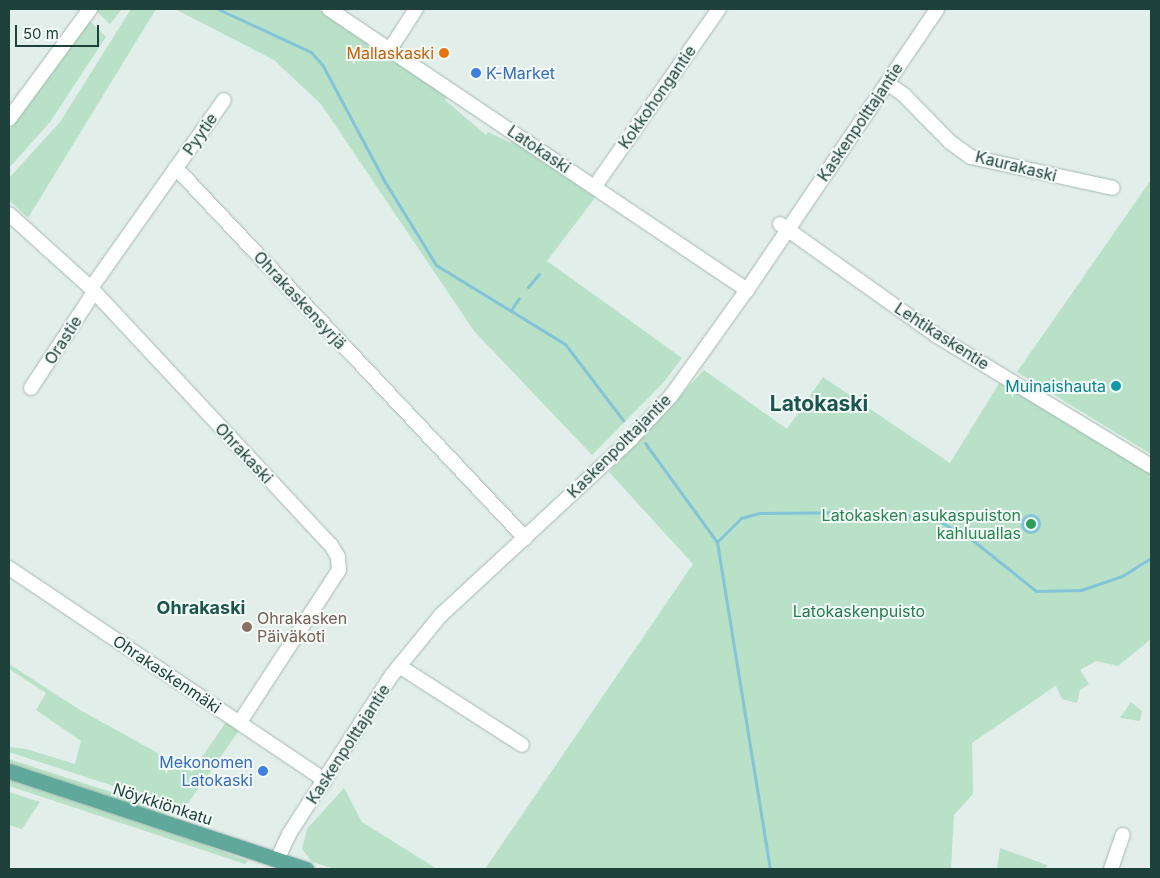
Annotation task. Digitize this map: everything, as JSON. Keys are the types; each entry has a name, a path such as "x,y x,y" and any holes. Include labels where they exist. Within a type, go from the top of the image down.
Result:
{"main road":[{"name":"Nöykkiönkatu","path":"9,771 306,869"}],"street":[{"path":"9,119 90,9"},
{"name":"Latokaski","path":"330,9 747,290"},
{"path":"390,49 416,9"},
{"name":"Kokkohongantie","path":"595,186 719,9"},
{"name":"Kaskenpolttajantie","path":"277,860 289,834 399,666 441,615 631,439 671,396 747,290 784,227 937,9"},
{"name":"Kaurakaski","path":"886,83 904,95 950,142 971,157 1113,188"},
{"name":"Pyytie","path":"176,168 224,100"},
{"path":"93,290 176,168"},
{"name":"Ohrakaskensyrjä","path":"176,168 524,538"},
{"name":"Ohrakaski","path":"9,214 93,290 331,545 338,557 339,570 240,722"},
{"name":"Lehtikaskentie","path":"784,227 937,336 1151,466"},
{"name":"Orastie","path":"31,388 93,290"},
{"name":"Ohrakaskenmäki","path":"9,568 324,780"},
{"path":"399,666 522,746"},
{"path":"1111,869 1122,835"}],"green space":[{"path":"97,9 122,9 110,24 97,12"},
{"path":"131,9 156,9 28,218 9,200 9,178 60,122"},
{"path":"175,9 318,9 447,96 445,100 486,135 488,132 511,143 513,139 597,195 547,261 682,358 663,383 592,455 474,331 321,104 274,60"},
{"path":"90,21 106,37 50,122 9,168 9,130"},
{"path":"1151,180 1151,454 1017,372"},
{"name":"Latokaskenpuisto","path":"704,370 787,429 823,377 950,463 1000,382 1151,472 1151,639 1118,666 1096,661 1080,670 1089,684 1080,690 1077,703 1062,699 1056,686 1067,678 972,743 973,794 954,815 951,869 485,869 693,564 609,472"},
{"path":"9,664 80,710 192,772 228,719 240,729 184,809 9,752 9,747 26,749 75,764 81,741 36,710 46,693 9,669"},
{"path":"1131,702 1142,711 1140,721 1120,718"},
{"path":"9,759 179,814 178,816 156,812 9,764"},
{"path":"9,777 175,833 248,861 245,864 9,786"},
{"path":"344,788 362,822 437,869 335,869 312,862 302,849 307,829"},
{"path":"9,792 40,802 22,829 9,825"},
{"path":"1000,848 1047,865 1046,869 997,869"}],"water":[{"name":"Latokasken asukaspuiston kahluuallas","path":"1031,514 1038,517 1041,524 1038,531 1031,534 1024,531 1021,524 1024,517"}],"waterway":[{"path":"218,9 311,52 323,66 385,182 436,265 565,344 623,420"},
{"path":"528,287 539,274"},
{"path":"511,310 519,298"},
{"path":"645,443 717,542 770,869"},
{"path":"717,542 741,518 760,513 874,512 934,518 975,542 1036,591 1081,590 1122,576 1151,558"}],"place":[{"name":"Mallaskaski","path":"444,53"},
{"name":"K-Market","path":"476,73"},
{"name":"Muinaishauta","path":"1116,386"},
{"name":"Latokasken asukaspuiston kahluuallas","path":"1031,524"},
{"name":"Ohrakasken Päiväkoti","path":"247,627"},
{"name":"Mekonomen Latokaski","path":"263,771"}],"district":[{"name":"Latokaski","path":"819,404"},
{"name":"Ohrakaski","path":"201,608"}]}
